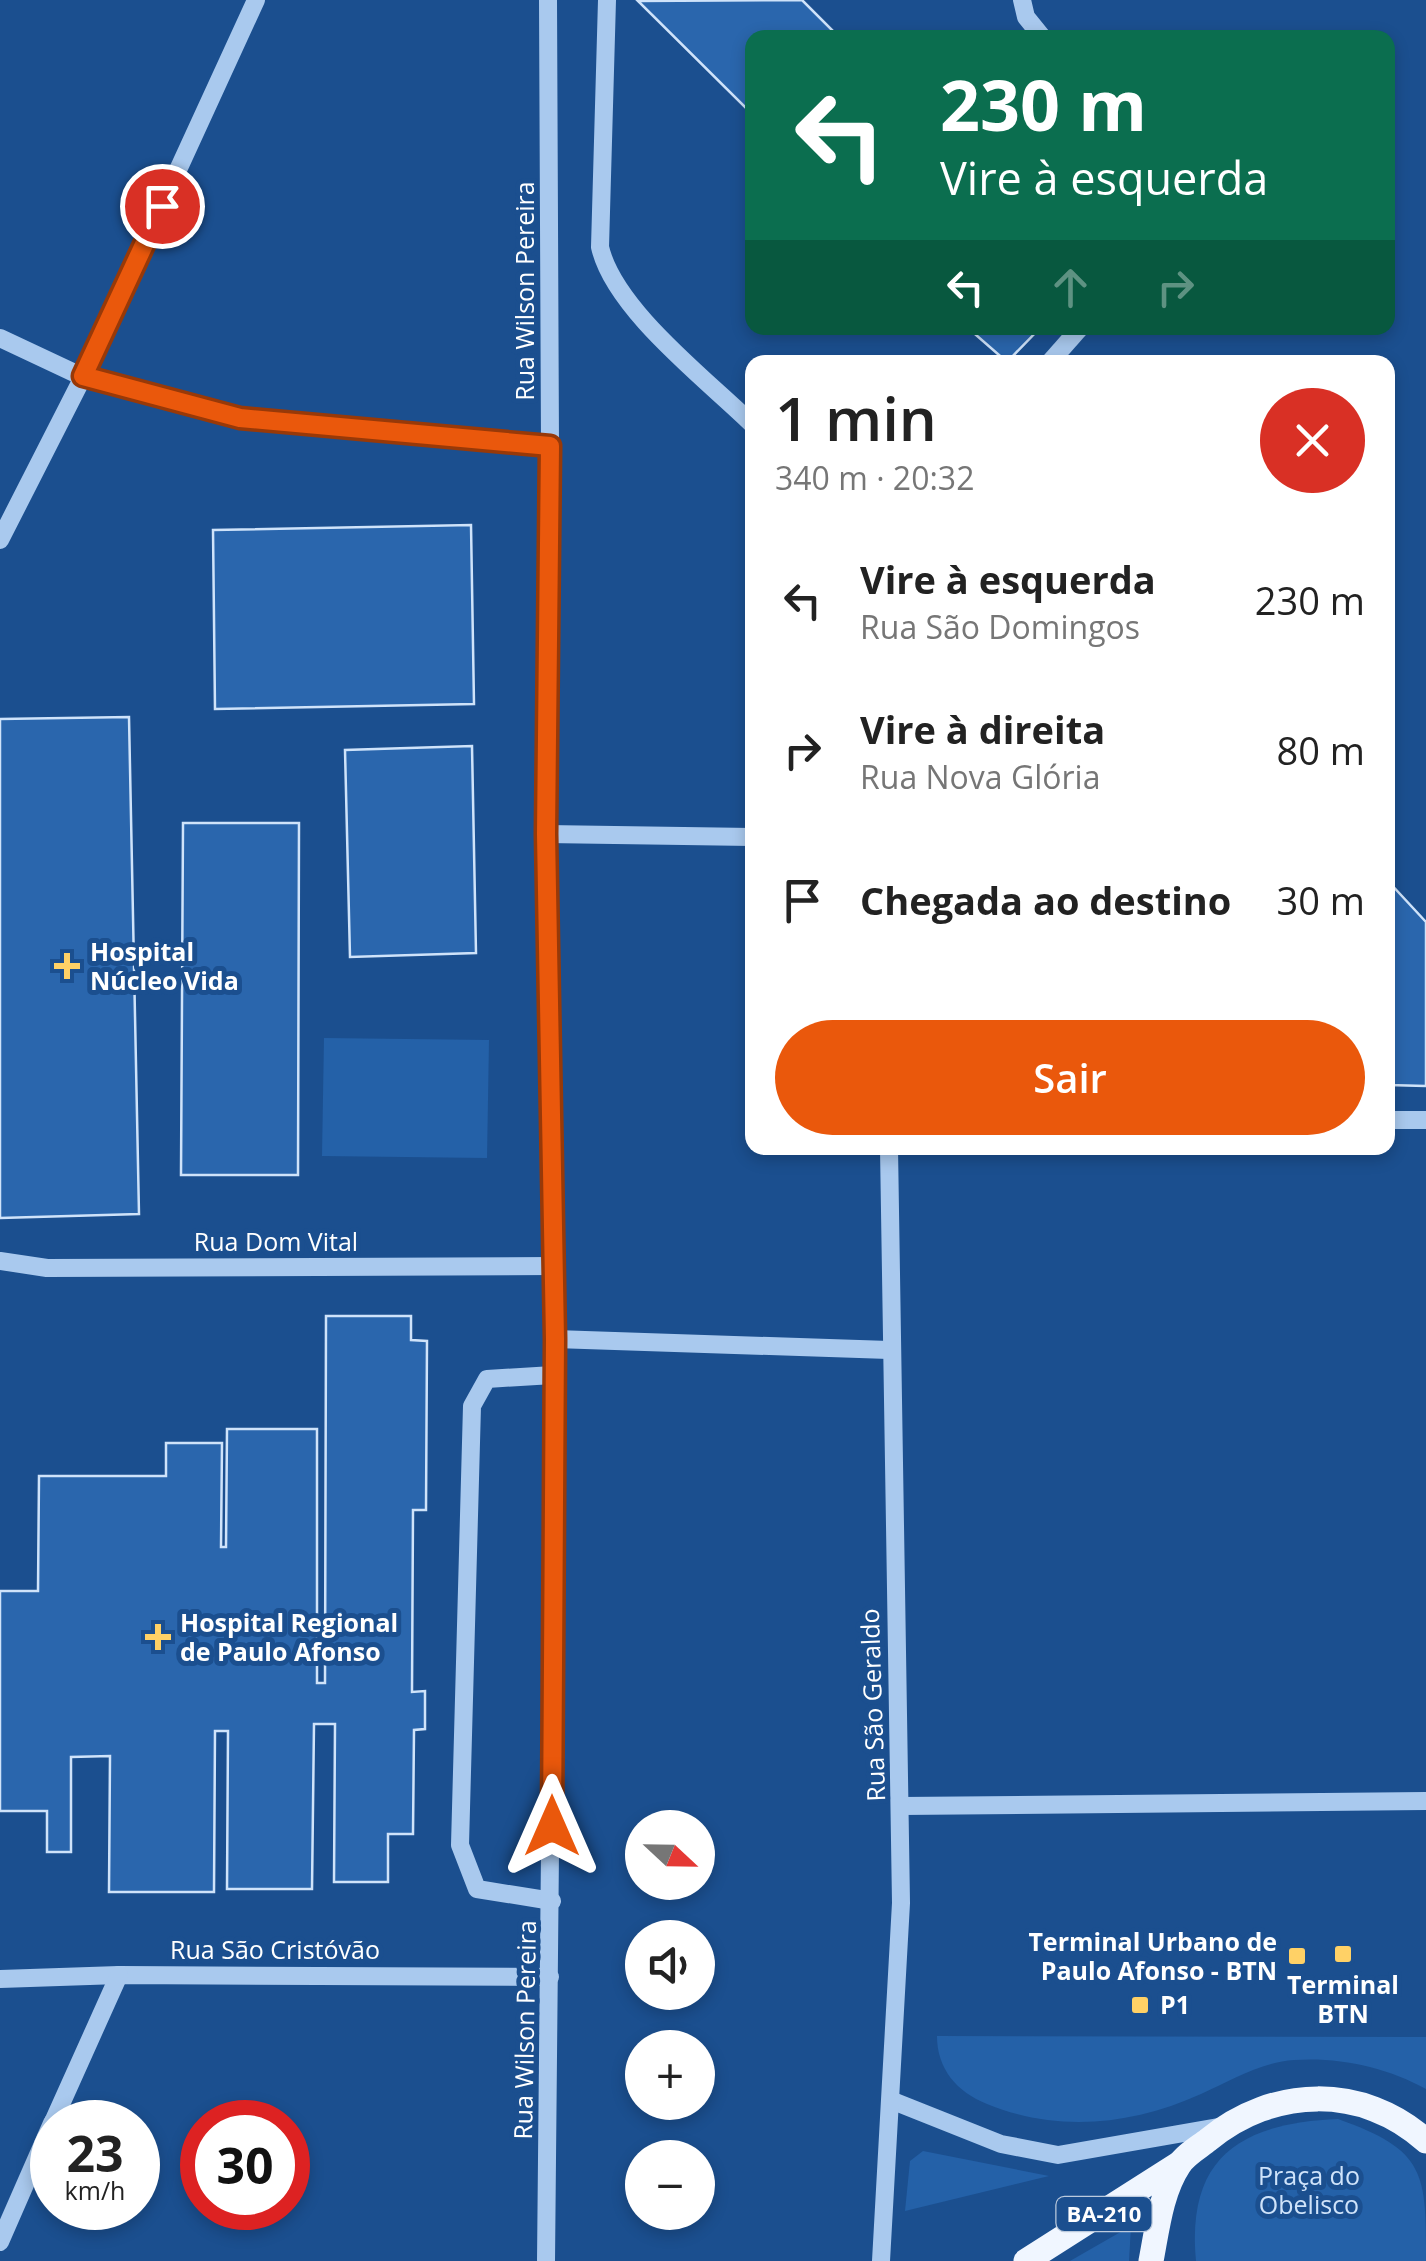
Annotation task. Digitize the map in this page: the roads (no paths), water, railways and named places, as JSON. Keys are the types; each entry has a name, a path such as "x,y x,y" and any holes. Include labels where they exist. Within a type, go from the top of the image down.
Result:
{"main road":[{"path":"1151,2261 1163,2204 1180,2163 1225,2126 1277,2102 1320,2098 1362,2102 1390,2114 1426,2141"},
{"name":"BA-210","path":"1026,2261 1180,2163"}],"street":[{"path":"0,540 83,376 256,0"},
{"name":"Rua Wilson Pereira","path":"546,2261 555,1339 546,834 550,446 548,0"},
{"path":"607,0 600,247 606,272 649,322 745,417"},
{"path":"1022,0 1026,17 1037,30"},
{"path":"1056,355 1074,335"},
{"path":"0,338 83,376 240,418 550,446"},
{"path":"546,834 745,837"},
{"path":"1395,1120 1426,1120"},
{"name":"Rua São Geraldo","path":"881,2261 893,2102 901,1806 889,1350 889,1155"},
{"name":"Rua Dom Vital","path":"0,1261 47,1268 554,1266"},
{"path":"555,1339 889,1350"},
{"path":"552,1900 477,1889 460,1846 472,1406 487,1380 553,1375"},
{"path":"901,1806 1426,1801"},
{"path":"63,2100 118,1975"},
{"name":"Rua São Cristóvão","path":"0,1979 118,1975 550,1977"},
{"path":"893,2102 1001,2144 1058,2155 1225,2126"},
{"path":"0,2242 30,2175"}],"place":[{"name":"Hospital Núcleo Vida","path":"67,966"},
{"name":"Hospital Regional de Paulo Afonso","path":"158,1637"},
{"name":"Terminal BTN","path":"1343,1954"},
{"name":"Terminal Urbano de Paulo Afonso - BTN","path":"1297,1956"},
{"name":"P1","path":"1140,2005"}],"park label":[{"name":"Praça do Obelisco","path":"1309,2190"}]}
